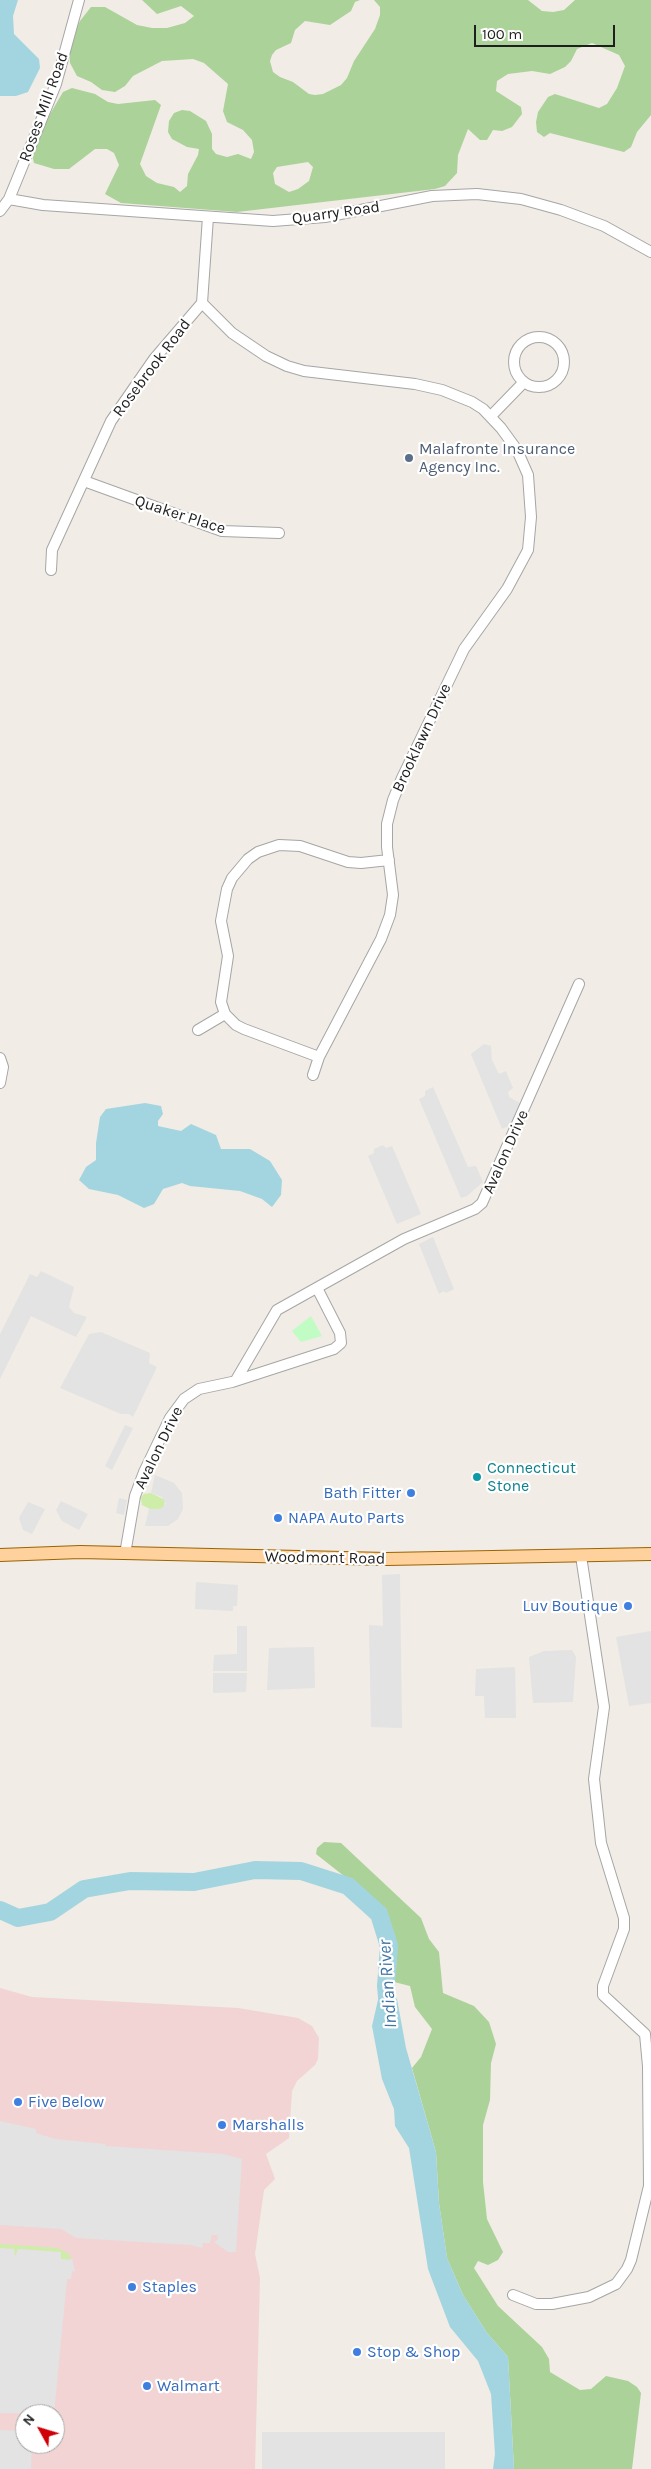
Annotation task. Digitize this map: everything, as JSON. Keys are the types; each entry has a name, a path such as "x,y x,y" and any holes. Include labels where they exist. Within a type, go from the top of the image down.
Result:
{"main road":[{"name":"Woodmont Road","path":"0,1556 50,1553 386,1559 651,1554"}],"street":[{"path":"68,0 78,4"},
{"name":"Roses Mill Road","path":"0,211 9,199 56,84 78,4"},
{"name":"Quarry Road","path":"9,199 43,205 274,221 325,217 432,196 477,194 521,199 561,210 612,230 651,252"},
{"name":"Rosebrook Road","path":"51,570 52,550 111,421 154,359 202,302 208,217"},
{"name":"Brooklawn Drive","path":"202,302 232,332 266,356 287,366 304,371 414,384 442,390 472,402 491,416 516,450 528,476 531,517 528,550 507,589 464,649 402,778 393,800 388,824 387,847 393,895 387,925 319,1057 313,1075"},
{"path":"534,338 552,342 561,351 563,357 559,376 555,381 543,387 530,386 524,382 514,366 518,348 534,338"},
{"path":"491,416 524,382"},
{"name":"Quaker Place","path":"84,481 222,531 279,533"},
{"path":"319,1057 244,1029 236,1025 225,1014 221,1002 228,956 222,932 221,910 232,878 248,859 269,847 289,844 313,849 348,862 361,863 389,860"},
{"name":"Avalon Drive","path":"236,1380 277,1310 404,1239 475,1209 482,1203 579,984"},
{"path":"198,1030 225,1014"},
{"path":"0,1058 3,1067 0,1083"},
{"name":"Avalon Drive","path":"125,1554 136,1496 144,1472 173,1412 184,1399 199,1389 236,1380 338,1347 342,1338 317,1288"},
{"path":"514,2295 536,2304 552,2304 589,2297 616,2284 631,2260 646,2204 650,2176 648,2066 645,2034 603,1995 603,1986 624,1929 624,1918 601,1843 594,1779 604,1707 581,1556"}],"shaded area":[{"path":"484,1044 491,1046 492,1060 499,1074 506,1071 513,1088 508,1092 509,1097 520,1103 510,1125 502,1129 471,1054"},
{"path":"433,1087 468,1167 476,1166 483,1182 467,1196 461,1198 419,1099 425,1096 425,1091"},
{"path":"383,1145 386,1148 392,1146 421,1214 397,1224 368,1156 374,1153 374,1149"},
{"path":"433,1237 454,1289 446,1293 444,1291 439,1294 419,1244"},
{"path":"41,1271 74,1287 69,1307 74,1313 87,1317 76,1337 31,1316 0,1379 0,1334 30,1274 37,1277"},
{"path":"101,1332 150,1353 149,1363 157,1367 133,1417 129,1414 121,1414 60,1388 89,1334"},
{"path":"125,1425 133,1428 112,1470 105,1466"},
{"path":"155,1475 174,1483 182,1493 183,1509 178,1519 168,1526 145,1526 149,1509 160,1509 166,1504 162,1497 151,1493"},
{"path":"119,1498 127,1500 124,1515 116,1513"},
{"path":"61,1501 88,1514 79,1530 62,1521 56,1510"},
{"path":"28,1502 45,1509 32,1534 23,1530 19,1518"},
{"path":"400,1574 402,1728 371,1727 369,1625 383,1626 382,1575"},
{"path":"196,1582 238,1585 237,1606 233,1606 233,1611 195,1609"},
{"path":"237,1626 247,1626 247,1671 213,1671 214,1655 237,1654"},
{"path":"651,1631 651,1703 629,1706 616,1637"},
{"path":"314,1647 315,1688 267,1690 269,1648"},
{"path":"572,1650 576,1657 573,1702 533,1703 529,1657 544,1651"},
{"path":"515,1667 516,1718 485,1718 484,1696 475,1696 476,1669"},
{"path":"213,1673 247,1673 246,1692 213,1693"},
{"path":"0,1988 32,1997 238,2008 298,2018 312,2026 319,2038 318,2059 315,2065 297,2081 292,2091 289,2138 266,2154 275,2179 264,2190 255,2254 260,2278 255,2469 0,2469"},
{"path":"0,2121 36,2129 36,2133 55,2139 105,2144 106,2146 223,2154 242,2159 236,2252 228,2252 214,2242 218,2239 217,2235 212,2235 210,2243 203,2243 202,2248 191,2245 76,2238 61,2229 0,2225"},
{"path":"0,2248 14,2249 15,2257 18,2249 61,2252 61,2259 70,2260 72,2258 75,2272 72,2271 71,2279 67,2279 55,2404 15,2404 15,2413 0,2413"},
{"path":"0,2430 15,2431 15,2454 32,2454 31,2469 0,2469"},
{"path":"262,2432 445,2432 445,2469 262,2469"}],"green space":[{"path":"142,0 360,0 355,2 351,11 330,25 305,21 295,30 291,43 276,50 272,55 270,61 273,72 293,82 309,94 315,95 323,94 341,85 347,78 354,61 375,29 380,15 380,7 374,0 528,0 542,11 553,12 564,10 575,0 651,0 651,115 637,132 631,147 624,152 550,133 544,137 537,132 538,112 548,97 555,94 599,108 607,104 617,88 625,66 619,55 592,43 577,49 571,61 565,67 550,74 532,71 508,74 497,81 496,91 521,107 522,114 512,127 502,131 493,130 487,140 480,140 468,129 458,155 457,173 445,186 435,189 237,212 121,203 105,194 119,165 114,153 107,149 95,149 69,169 54,169 34,163 32,154 36,138 63,92 72,88 95,94 108,102 118,104 155,100 161,105 140,164 146,176 157,183 174,187 180,192 187,186 188,174 198,155 199,149 187,147 172,139 168,132 169,121 174,113 182,110 190,111 206,121 212,134 212,149 216,154 227,157 238,154 251,159 254,152 252,140 243,130 227,122 223,111 228,84 204,63 193,59 162,61 133,76 125,86 115,92 102,90 91,82 77,76 70,63 69,44 80,21 91,7 105,7 137,25 152,28 167,28 185,23 194,16 181,6 157,14","holes":["308,162 313,167 309,181 298,189 289,192 275,184 273,173 277,167"]},
{"path":"311,1316 322,1336 301,1342 292,1331"},
{"path":"151,1493 165,1500 164,1508 152,1510 142,1505 141,1497 144,1494"},
{"path":"324,1842 341,1843 421,1918 429,1939 439,1952 443,1993 474,2006 489,2022 496,2044 491,2063 490,2100 483,2125 483,2182 487,2219 503,2252 498,2260 488,2265 478,2261 474,2268 498,2306 542,2347 549,2359 550,2372 580,2390 591,2389 606,2376 628,2381 637,2387 641,2393 632,2469 514,2469 508,2357 487,2333 463,2295 447,2258 439,2203 436,2152 412,2068 421,2057 432,2029 415,2007 410,1986 394,1982 383,1974 382,1951 385,1919 377,1907 344,1876 316,1854 317,1848"},
{"path":"0,2244 58,2248 69,2254 72,2259 61,2259 60,2252 18,2249 15,2257 14,2249 0,2248"}],"water":[{"path":"0,0 18,0 13,16 14,34 39,59 40,68 28,92 16,96 0,96"},
{"path":"145,1103 161,1106 163,1114 158,1121 158,1126 181,1131 191,1124 216,1135 221,1149 250,1149 270,1161 282,1180 281,1195 272,1207 262,1199 240,1191 190,1186 182,1183 163,1189 154,1204 144,1208 118,1195 89,1189 79,1180 86,1167 96,1160 96,1143 100,1117 106,1109"},
{"path":"380,1991 397,1999 406,2048 436,2152 439,2203 447,2258 463,2295 487,2333 508,2357 514,2469 493,2469 495,2454 491,2394 478,2361 450,2327 428,2269 409,2148 395,2126 394,2109 382,2079 372,2026"}],"waterway":[{"name":"Indian River","path":"0,1910 18,1918 50,1912 84,1889 130,1881 194,1882 255,1870 301,1871 348,1886 379,1914 389,1946 386,1986 389,2018"}],"place":[{"name":"Malafronte Insurance Agency Inc.","path":"409,458"},
{"name":"Connecticut Stone","path":"477,1477"},
{"name":"Bath Fitter","path":"411,1493"},
{"name":"NAPA Auto Parts","path":"278,1518"},
{"name":"Luv Boutique","path":"628,1606"},
{"name":"Five Below","path":"18,2102"},
{"name":"Marshalls","path":"222,2125"},
{"name":"Staples","path":"132,2287"},
{"name":"Stop & Shop","path":"357,2352"},
{"name":"Walmart","path":"147,2386"}]}
